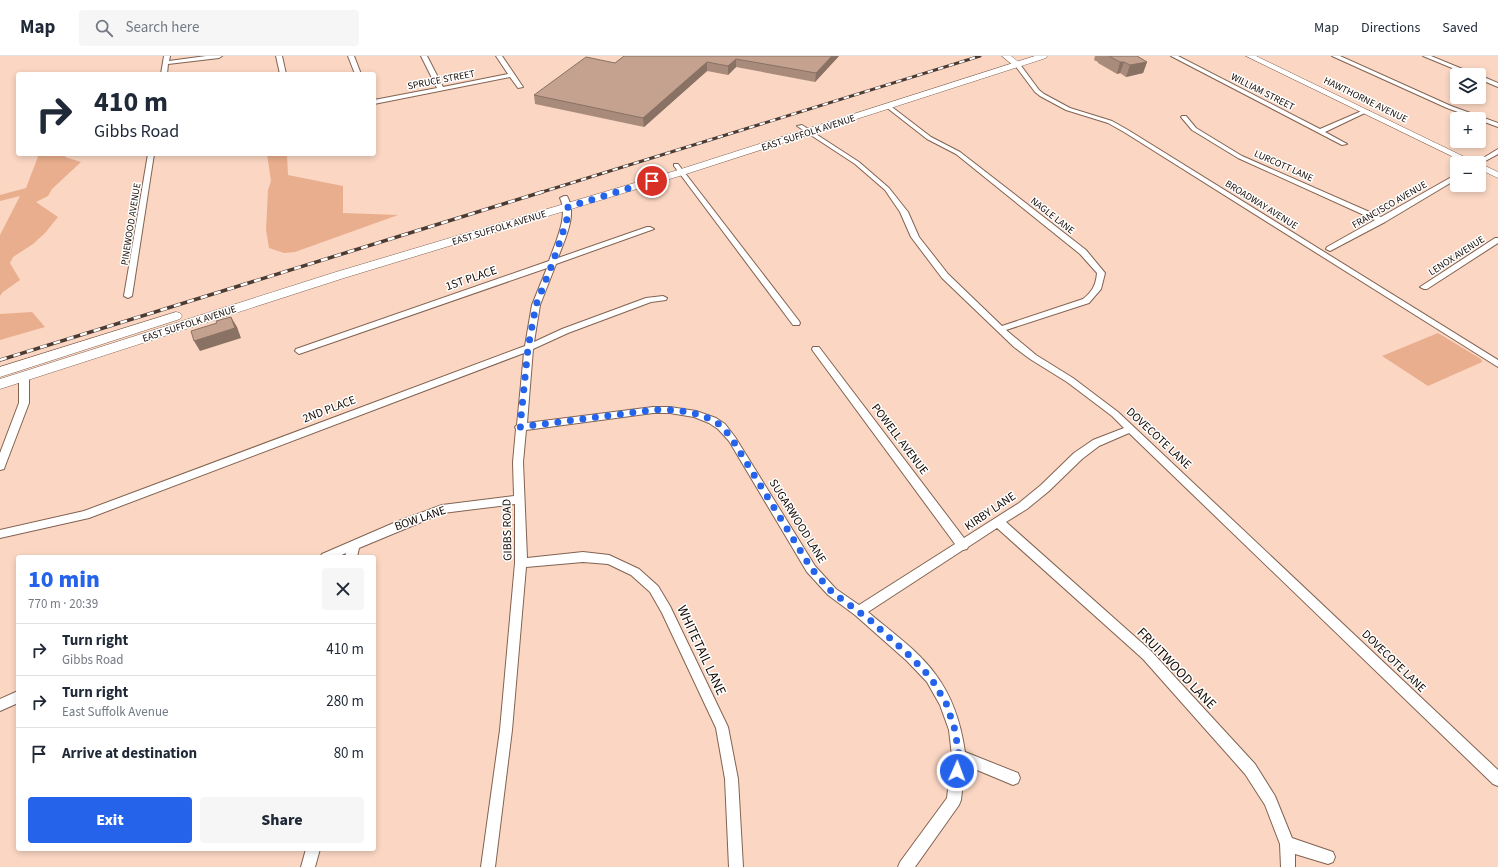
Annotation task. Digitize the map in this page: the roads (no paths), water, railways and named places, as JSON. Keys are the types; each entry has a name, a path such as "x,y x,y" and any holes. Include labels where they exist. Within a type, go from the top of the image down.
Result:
{"main road":[{"name":"EAST SUFFOLK AVENUE","path":"0,384 566,203 804,129 1014,59 1043,56"},
{"name":"EAST SUFFOLK AVENUE","path":"804,129 888,106 1014,59"},
{"name":"EAST SUFFOLK AVENUE","path":"0,372 281,284 566,203"}],"street":[{"path":"164,72 167,56"},
{"path":"166,63 218,56"},
{"path":"279,56 283,72"},
{"path":"351,56 357,72"},
{"path":"424,56 442,89"},
{"path":"499,56 520,86"},
{"name":"WILLIAM STREET","path":"1174,56 1344,144"},
{"name":"HAWTHORNE AVENUE","path":"1250,56 1459,156"},
{"path":"1335,56 1449,107 1498,125"},
{"path":"1426,56 1456,68"},
{"name":"BROADWAY AVENUE","path":"1014,59 1036,91 1042,95 1068,109 1110,122 1126,131 1498,364"},
{"name":"SPRUCE STREET","path":"376,102 512,75"},
{"path":"1486,80 1498,85"},
{"name":"NAGLE LANE","path":"888,106 930,138 958,152 1083,252 1102,273 1100,285 1095,294 1086,301 1001,329"},
{"path":"1321,132 1366,112"},
{"name":"LURCOTT LANE","path":"1184,117 1194,129 1240,157 1382,220"},
{"name":"DOVECOTE LANE","path":"804,129 857,163 887,189 904,212 915,237 945,276 1028,353 1094,398 1131,429 1498,779"},
{"path":"1486,159 1498,151"},
{"name":"PINEWOOD AVENUE","path":"128,296 151,156"},
{"path":"679,168 796,324"},
{"path":"1486,168 1498,175"},
{"name":"FRANCISCO AVENUE","path":"1330,249 1450,180"},
{"name":"GIBBS ROAD","path":"488,867 506,730 521,563 518,462 528,348 536,305 566,223 568,214 566,203"},
{"name":"1ST PLACE","path":"299,351 650,229"},
{"name":"LENOX AVENUE","path":"1424,287 1498,240"},
{"name":"2ND PLACE","path":"0,534 85,515 528,348 566,331 649,300 663,298"},
{"name":"POWELL AVENUE","path":"816,349 962,546"},
{"path":"0,466 24,403 24,376"},
{"name":"SUGARWOOD LANE","path":"520,427 653,410 674,409 702,416 720,425 732,439 811,568 832,592 859,612 911,657 931,678 946,703 955,730 959,756 954,800 910,862 904,867"},
{"name":"KIRBY LANE","path":"859,612 1023,506 1045,488 1078,456 1096,443 1131,429"},
{"name":"BOW LANE","path":"330,555 400,524 442,509 479,503 520,499"},
{"name":"FRUITWOOD LANE","path":"998,522 1147,655 1250,769 1270,801 1287,844 1288,867"},
{"path":"351,555 354,544"},
{"name":"WHITETAIL LANE","path":"521,563 583,557 610,560 635,572 654,589 666,610 722,727 730,768 736,867"},
{"path":"0,705 16,698"},
{"path":"959,756 1013,778"},
{"path":"1287,844 1328,857"},
{"path":"308,867 312,851"}],"railway":[{"path":"539,193 980,56"},
{"path":"0,360 542,192"}]}
